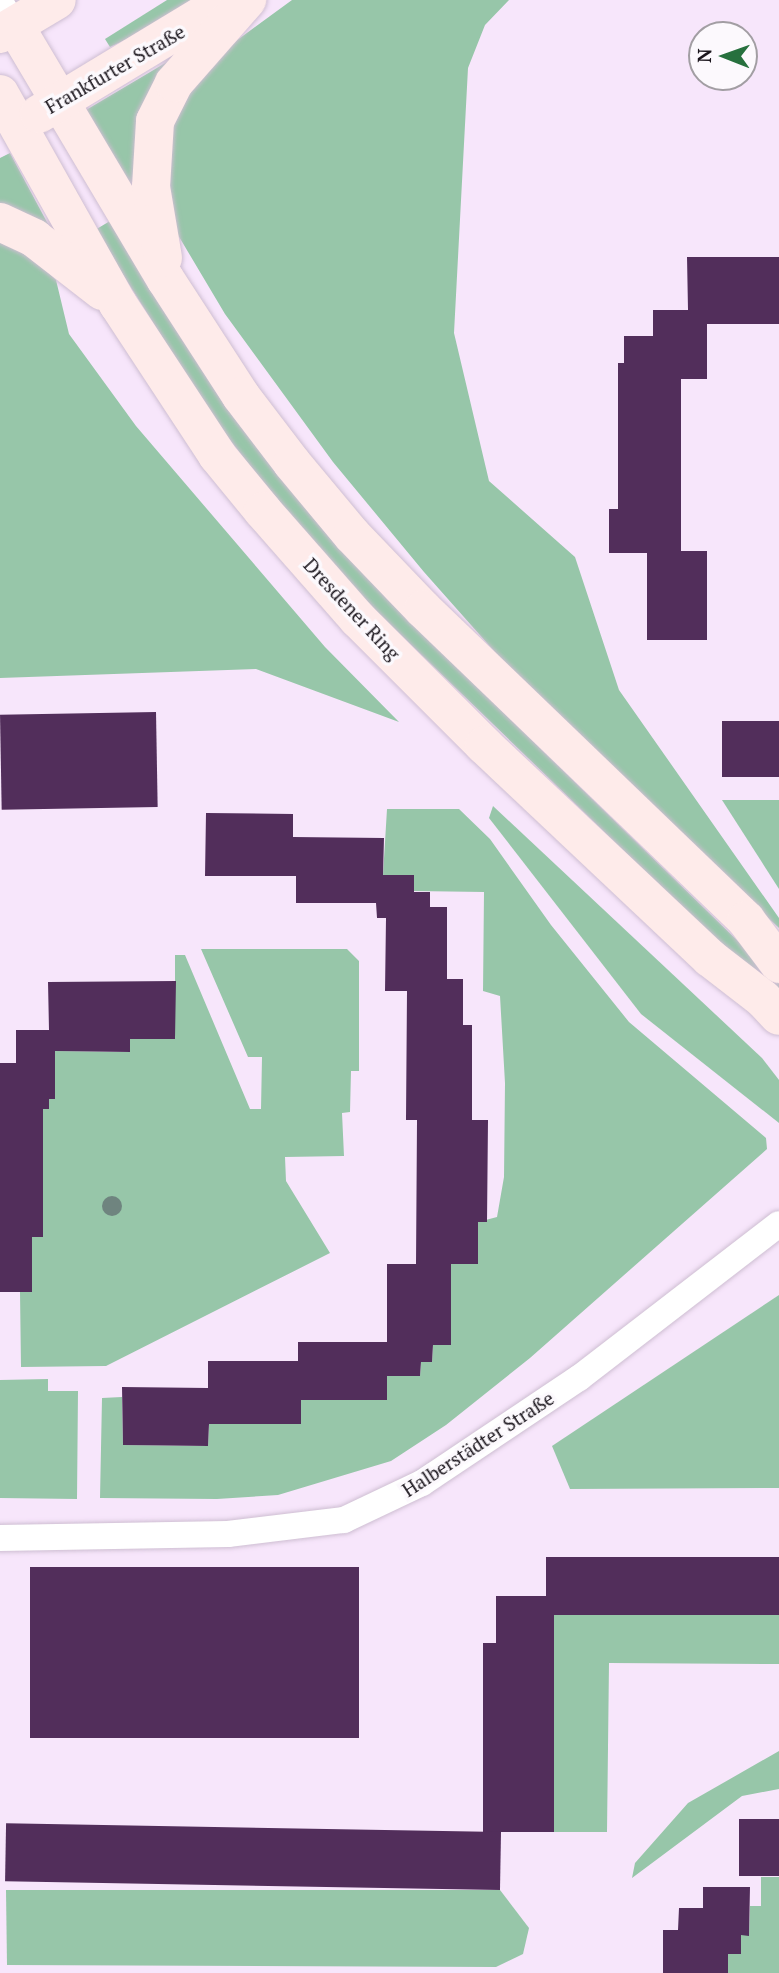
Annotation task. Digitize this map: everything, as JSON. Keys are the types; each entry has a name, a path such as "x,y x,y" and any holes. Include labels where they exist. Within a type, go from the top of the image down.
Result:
{"street":[{"path":"57,0 5,21 61,102 166,280 241,396 352,535 512,697 746,920 779,964"},
{"name":"Frankfurter Straße","path":"6,118 61,102 227,0"},
{"path":"166,280 151,187 155,121 174,83 247,0"},
{"name":"Dresdener Ring","path":"6,118 118,304 217,455 358,619 484,746 710,958 763,999 779,1016"},
{"path":"0,222 34,238 118,304"},
{"name":"Halberstädter Straße","path":"0,1538 228,1534 344,1520 422,1483 579,1378 779,1224"}],"green space":[{"path":"167,0 191,0 142,32 110,47 105,39"},
{"path":"292,0 509,0 485,25 468,68 454,333 489,481 575,557 619,690 779,918 779,928 540,703 424,572 333,462 225,314 175,230 161,169 166,124 206,63"},
{"path":"167,62 131,190 86,110"},
{"path":"10,153 48,224 40,229 0,207 0,158"},
{"path":"110,221 225,406 387,599 779,981 779,1001 371,606 277,501 211,415 95,230"},
{"path":"0,234 32,256 56,280 69,334 136,426 325,647 399,722 256,669 0,678"},
{"path":"722,800 779,800 779,889"},
{"path":"493,806 762,1058 779,1080 779,1123 641,1014 489,818"},
{"path":"387,809 459,809 490,839 551,925 629,1022 766,1138 767,1149 530,1358 446,1425 391,1461 278,1495 217,1499 100,1498 102,1398 122,1397 123,1445 208,1446 209,1424 301,1424 301,1400 386,1400 387,1376 420,1376 421,1362 432,1362 433,1345 451,1345 451,1264 478,1264 478,1222 497,1217 504,1177 505,1083 500,996 483,991 484,892 414,891 414,875 383,875"},
{"path":"201,949 347,949 359,961 359,1071 351,1071 350,1112 342,1113 344,1156 285,1157 286,1181 330,1253 106,1366 21,1367 20,1292 32,1292 32,1237 43,1237 43,1109 49,1099 55,1099 55,1051 129,1052 130,1039 175,1039 175,955 185,955 250,1109 261,1109 262,1057 248,1057"},
{"path":"779,1295 779,1488 570,1489 552,1446"},
{"path":"48,1379 48,1391 78,1391 77,1499 0,1498 0,1380"},
{"path":"554,1615 779,1615 779,1664 609,1663 607,1832 554,1832"},
{"path":"779,1751 779,1789 742,1796 632,1878 635,1863 688,1803"},
{"path":"761,1877 779,1877 779,1973 728,1973 728,1954 741,1954 741,1935 749,1935 750,1906 761,1906"},
{"path":"6,1890 500,1890 529,1928 523,1954 496,1967 7,1965"}],"building":[{"path":"687,257 779,257 779,324 707,324 707,379 681,379 681,551 707,551 707,640 647,640 647,553 609,553 609,509 618,509 618,363 624,363 624,336 653,336 653,310 688,310"},
{"path":"156,712 158,807 2,810 0,715"},
{"path":"722,721 779,721 779,777 722,777"},
{"path":"206,813 293,814 293,837 384,838 383,875 414,875 414,892 430,892 430,907 447,907 447,979 463,979 463,1025 472,1025 472,1120 488,1120 487,1222 478,1222 478,1264 451,1264 451,1345 433,1345 432,1362 421,1362 420,1376 387,1376 387,1400 301,1400 301,1424 209,1424 208,1446 123,1445 122,1387 208,1388 208,1361 298,1361 298,1342 387,1342 387,1264 416,1264 417,1120 406,1120 407,991 385,991 386,918 377,918 376,903 296,903 296,876 205,876"},
{"path":"176,981 175,1039 130,1039 130,1052 55,1051 55,1099 49,1099 49,1109 43,1109 43,1237 32,1237 32,1292 0,1292 0,1063 16,1063 16,1030 49,1030 48,982"},
{"path":"546,1557 779,1557 779,1615 554,1615 554,1832 483,1832 483,1643 496,1643 496,1596 546,1596"},
{"path":"30,1567 359,1567 359,1738 30,1738"},
{"path":"739,1819 779,1819 779,1876 739,1876"},
{"path":"6,1823 501,1832 500,1890 5,1881"},
{"path":"703,1887 750,1887 749,1936 741,1935 741,1954 728,1954 728,1973 663,1973 663,1930 678,1930 679,1908 703,1908"}]}
